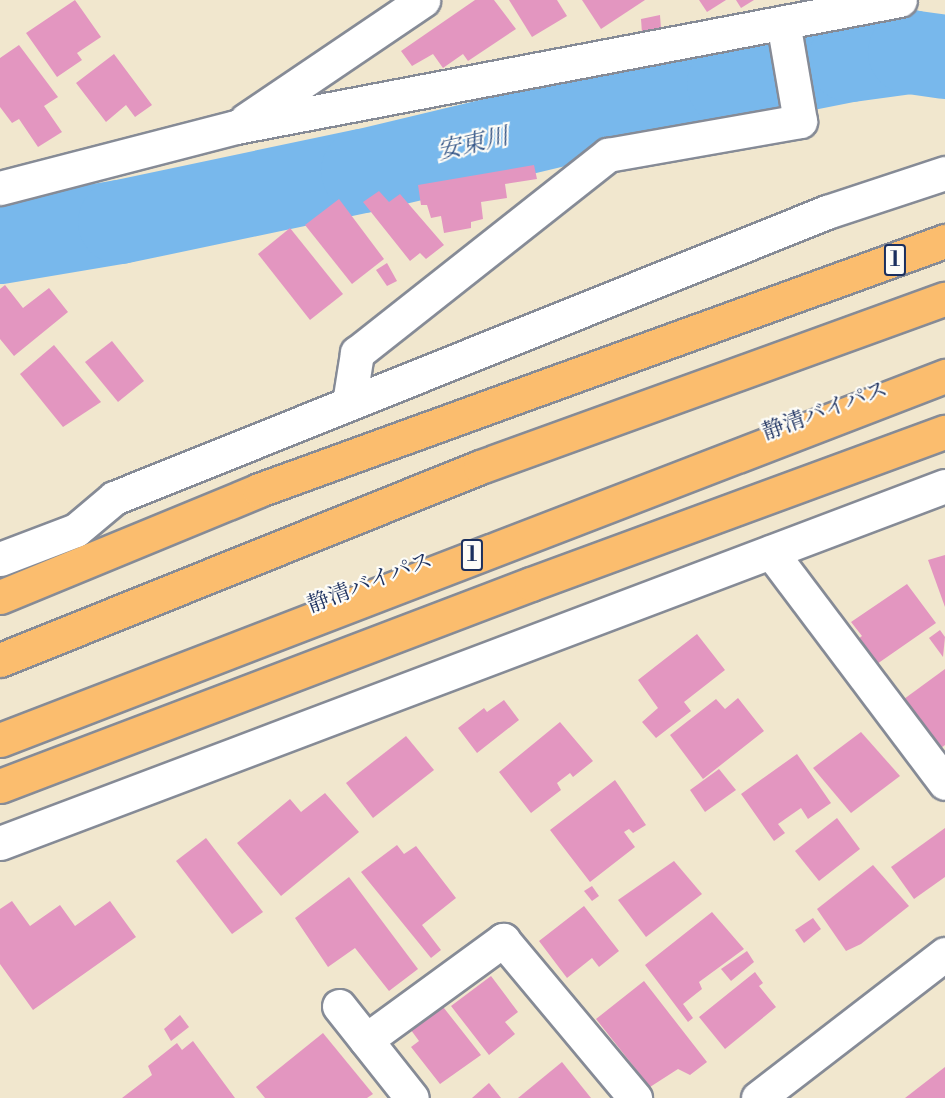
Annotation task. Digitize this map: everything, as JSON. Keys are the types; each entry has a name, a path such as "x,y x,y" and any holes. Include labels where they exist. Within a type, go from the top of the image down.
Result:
{"highway":[{"name":"1","path":"0,597 259,490 945,241"},
{"name":"1","path":"0,651 478,460 945,291"},
{"name":"1","path":"0,660 480,467 945,299"},
{"name":"静清バイパス","path":"0,730 523,522 945,367"},
{"name":"1","path":"0,740 945,376"},
{"name":"1","path":"0,786 531,584 945,432"}],"street":[{"path":"236,127 423,0"},
{"path":"5,177 236,127 900,0"},
{"path":"349,403 357,353 608,155 800,121 783,22"},
{"path":"0,559 75,530 114,498 827,213 945,173"},
{"path":"0,843 945,486"},
{"path":"771,552 945,783"},
{"path":"366,1040 503,940 635,1098"},
{"path":"758,1098 945,954"},
{"path":"339,1006 412,1098"}],"building":[{"path":"75,0 101,37 77,53 82,60 57,77 26,33"},
{"path":"475,0 494,0 516,29 468,61 463,54 443,68 433,54 412,66 401,51"},
{"path":"509,0 557,0 567,16 532,37"},
{"path":"582,0 645,0 601,29"},
{"path":"699,0 726,0 707,12"},
{"path":"736,0 754,0 741,8"},
{"path":"660,15 661,29 642,33 641,19"},
{"path":"19,45 58,97 44,106 62,132 38,147 19,119 12,123 0,107 0,58"},
{"path":"114,54 152,105 135,117 126,105 106,122 76,83"},
{"path":"534,165 537,179 505,184 507,198 481,202 483,219 471,222 471,228 444,233 441,216 431,218 427,205 421,205 418,185"},
{"path":"379,191 389,202 400,194 444,245 426,259 420,253 410,261 363,202"},
{"path":"339,199 384,259 352,284 305,225"},
{"path":"290,228 343,294 310,320 258,254"},
{"path":"387,263 397,281 387,286 376,270"},
{"path":"5,285 23,308 49,288 68,312 14,356 0,339 0,289"},
{"path":"112,341 144,381 118,402 85,362"},
{"path":"54,345 101,402 63,427 20,374"},
{"path":"945,555 945,607 928,560"},
{"path":"907,584 936,623 877,664 858,639 862,636 851,622"},
{"path":"940,630 945,637 943,657 929,638"},
{"path":"697,634 725,670 684,702 691,711 656,738 642,722 658,708 638,680"},
{"path":"945,669 945,745 941,748 904,699"},
{"path":"738,698 764,731 703,779 670,735 716,699 725,709"},
{"path":"504,700 519,720 477,753 458,728 484,708 487,712"},
{"path":"560,722 593,761 573,777 570,773 557,783 561,790 531,813 499,772"},
{"path":"861,732 900,776 851,813 813,768"},
{"path":"406,736 434,770 373,818 346,783"},
{"path":"797,754 831,803 808,819 801,808 778,824 785,833 774,841 741,794"},
{"path":"719,769 736,790 705,812 690,790"},
{"path":"615,780 646,825 633,833 629,829 624,832 635,847 590,882 550,830"},
{"path":"325,793 359,832 281,896 237,843 290,799 301,812"},
{"path":"837,818 860,849 819,881 795,851"},
{"path":"945,828 945,877 914,899 891,867"},
{"path":"206,838 263,912 232,934 176,861"},
{"path":"397,845 404,854 416,846 456,898 422,925 441,950 431,958 361,872"},
{"path":"674,861 702,894 646,937 618,900"},
{"path":"873,865 909,906 861,944 846,951 817,909"},
{"path":"349,877 418,969 389,991 355,948 328,967 295,918"},
{"path":"592,886 599,896 592,901 584,891"},
{"path":"12,901 30,926 60,905 75,926 110,901 136,937 33,1010 0,964 0,909"},
{"path":"584,906 619,951 599,967 592,958 567,978 539,941"},
{"path":"712,912 744,949 699,982 702,989 683,1004 693,1018 688,1022 645,965"},
{"path":"813,918 821,929 804,943 795,930"},
{"path":"747,951 754,962 731,981 721,969"},
{"path":"755,972 763,983 759,986 776,1007 725,1049 699,1017"},
{"path":"491,976 518,1012 505,1022 515,1034 489,1055 451,1006"},
{"path":"644,981 707,1062 690,1075 678,1069 650,1087 596,1019"},
{"path":"440,1003 481,1055 440,1084 411,1047 419,1041 408,1026"},
{"path":"180,1015 189,1027 171,1041 164,1029"},
{"path":"323,1033 373,1094 367,1098 265,1098 256,1087"},
{"path":"193,1041 235,1098 122,1098 152,1075 148,1066 177,1043 182,1050"},
{"path":"562,1062 591,1098 518,1098"},
{"path":"945,1067 945,1098 905,1098"},
{"path":"489,1083 501,1098 472,1098"}],"waterway":[{"name":"安東川","path":"0,242 120,222 363,171 729,84 850,60 910,52 945,57"}]}
